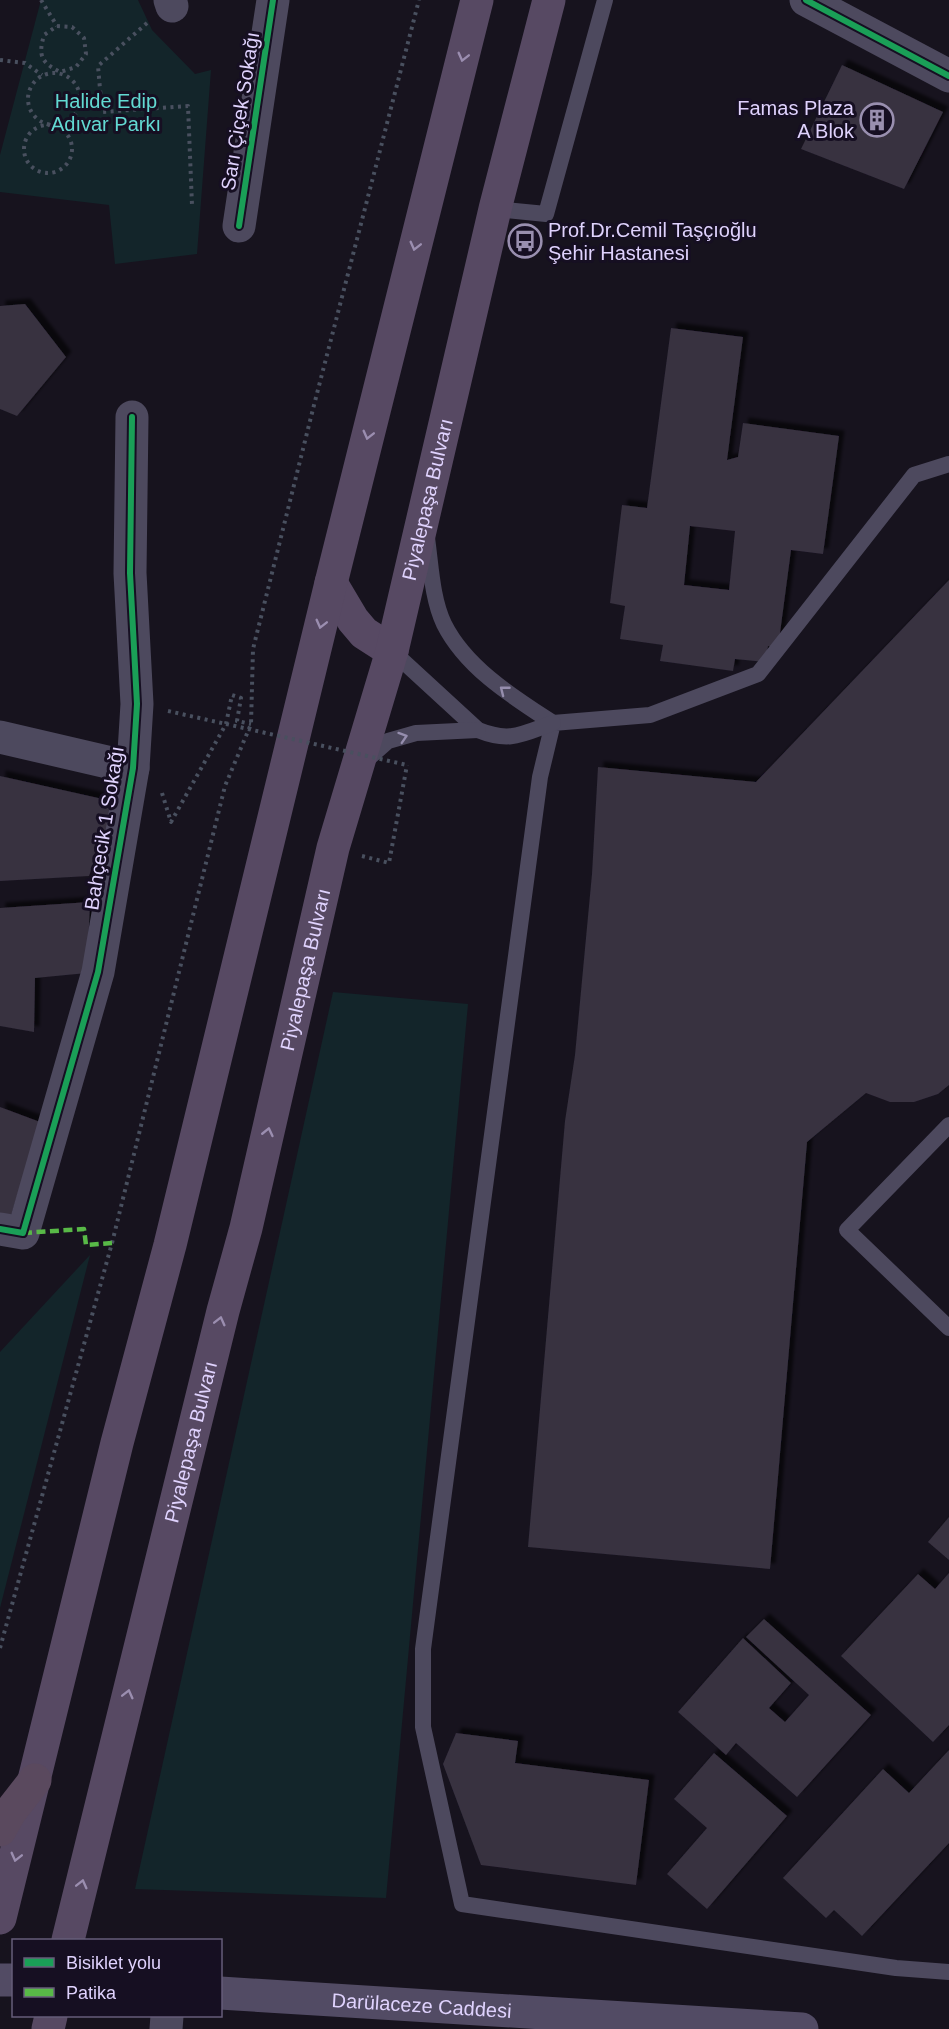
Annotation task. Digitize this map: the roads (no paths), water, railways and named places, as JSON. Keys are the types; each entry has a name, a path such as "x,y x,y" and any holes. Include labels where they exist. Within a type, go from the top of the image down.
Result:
{"highway":[{"path":"0,1830 10,1812 35,1780"}],"main road":[{"path":"0,1918 117,1443 170,1245 331,583 477,0"},
{"name":"Piyalepaşa Bulvarı","path":"68,1939 217,1335 246,1228 333,848 392,651 495,208 549,0"},
{"path":"331,583 358,627 392,651"},
{"name":"Darülaceze Caddesi","path":"222,1993 802,2029"}],"street":[{"name":"Sarı Çiçek Sokağı","path":"239,226 273,0"},
{"path":"806,0 949,76"},
{"name":"Bahçecik 1 Sokağı","path":"11,1231 98,972 133,768 137,704 130,573 132,417"},
{"path":"0,737 133,768"}],"lane":[{"path":"495,208 546,214 605,0"},
{"path":"392,651 478,730 494,737 513,737 553,723 650,716 758,674 914,475 949,464"},
{"path":"423,518 435,593 444,623 459,647 486,676 517,700 553,723"},
{"path":"553,723 540,777 423,1649 423,1727 462,1904 896,1968 949,1972"},
{"path":"356,770 388,741 416,732 478,730"},
{"path":"949,1125 846,1230 949,1328"}],"place":[{"name":"Famas Plaza A Blok","path":"877,120"},
{"name":"Prof.Dr.Cemil Taşçıoğlu Şehir Hastanesi","path":"525,241"}],"park label":[{"name":"Halide Edip Adıvar Parkı","path":"106,112"}]}
